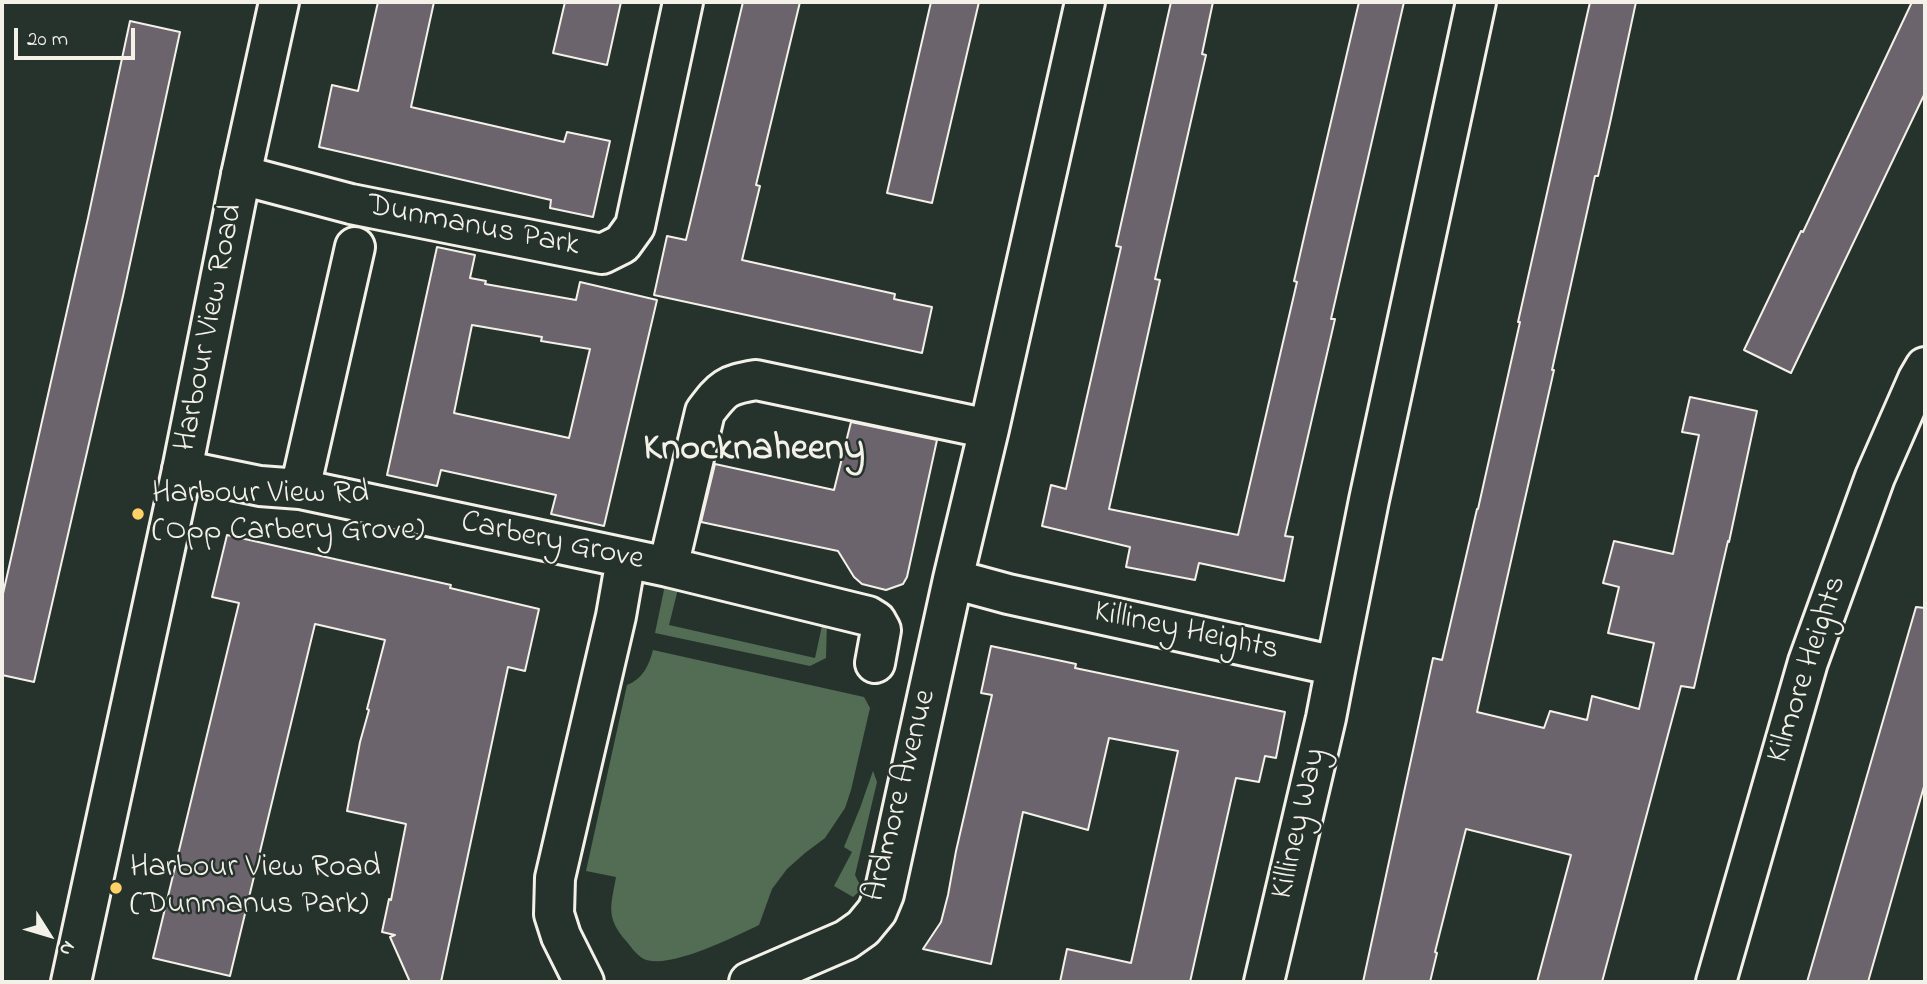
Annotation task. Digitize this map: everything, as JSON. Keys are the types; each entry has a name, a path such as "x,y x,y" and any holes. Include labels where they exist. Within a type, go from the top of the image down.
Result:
{"street":[{"name":"Harbour View Road","path":"71,982 182,470 279,2"},
{"name":"Dunmanus Park","path":"241,175 351,204 602,254 622,244 635,226 683,2"},
{"path":"953,579 1085,2"},
{"path":"1336,666 1368,499 1476,2"},
{"name":"Dunmanus Park","path":"300,489 355,247"},
{"name":"Kilmore Heights","path":"1716,982 1777,768 1828,606 1875,478 1925,367"},
{"path":"668,567 705,412 730,384 756,380 989,429"},
{"name":"Carbery Grove","path":"182,470 260,486 300,489 668,567 868,616 876,621 881,630 875,663"},
{"path":"584,982 561,936 554,914 555,878 616,616 626,559"},
{"name":"Killiney Heights","path":"953,579 1008,594 1336,666"},
{"name":"Ardmore Avenue","path":"749,982 846,940 863,929 877,911 884,894 953,579"},
{"name":"Killiney Way","path":"1264,982 1336,666"}],"green space":[{"path":"665,585 678,589 669,625 815,658 823,621 827,622 826,658 810,666 655,633"},
{"path":"653,650 864,697 870,708 845,808 825,838 787,869 772,889 759,925 683,957 653,961 638,955 615,925 611,911 616,877 586,871 627,685 644,671"},
{"path":"873,771 877,782 855,875 862,889 853,897 834,886 852,852 844,847"}],"building":[{"path":"378,2 434,2 411,107 564,142 567,132 610,141 593,217 550,208 551,200 319,147 332,85 358,91"},
{"path":"565,2 621,2 607,65 553,53"},
{"path":"743,2 800,2 756,185 760,186 742,260 895,294 894,299 932,307 922,353 654,295 667,236 686,240"},
{"path":"931,2 979,2 932,203 887,193"},
{"path":"1171,2 1213,2 1202,54 1206,55 1155,279 1160,280 1109,509 1238,535 1359,2 1404,2 1331,319 1335,319 1285,536 1293,537 1284,581 1199,563 1195,580 1126,567 1130,547 1042,526 1051,485 1066,489 1121,247 1116,246"},
{"path":"1590,2 1636,2 1477,712 1544,728 1550,711 1587,720 1592,696 1639,709 1654,643 1608,633 1619,587 1603,583 1614,541 1673,554 1699,435 1682,432 1690,397 1757,411 1729,542 1694,688 1681,686 1602,982 1537,982 1571,855 1466,829 1430,982 1363,982 1433,658 1442,660 1478,509"},
{"path":"1912,2 1925,2 1925,93 1791,373 1744,350"},
{"path":"130,21 180,32 123,296 34,682 2,675 2,598"},
{"path":"437,247 475,255 470,278 486,281 485,284 576,300 580,282 657,300 604,526 551,514 556,495 441,470 437,486 387,475","holes":["472,325 542,337 541,341 590,349 569,438 454,413"]},
{"path":"851,422 937,440 907,577 903,584 886,590 862,584 854,577 838,551 701,522 715,464 834,490"},
{"path":"227,535 451,585 450,588 539,609 525,671 508,667 441,982 410,982 390,937 395,935 382,932 406,824 347,811 369,710 367,709 385,640 315,624 230,976 153,958 239,603 212,597"},
{"path":"1916,607 1925,608 1925,783 1868,982 1807,982"},
{"path":"991,646 1076,664 1075,668 1285,712 1276,758 1265,756 1259,782 1236,778 1190,982 1060,982 1067,949 1131,963 1178,751 1109,738 1088,830 1023,812 991,964 923,949 941,922 948,895 992,695 981,693"}],"place":[{"name":"Harbour View Rd (Opp Carbery Grove)","path":"138,514"},
{"name":"Harbour View Road (Dunmanus Park)","path":"116,888"}],"district":[{"name":"Knocknaheeny","path":"754,452"}]}
